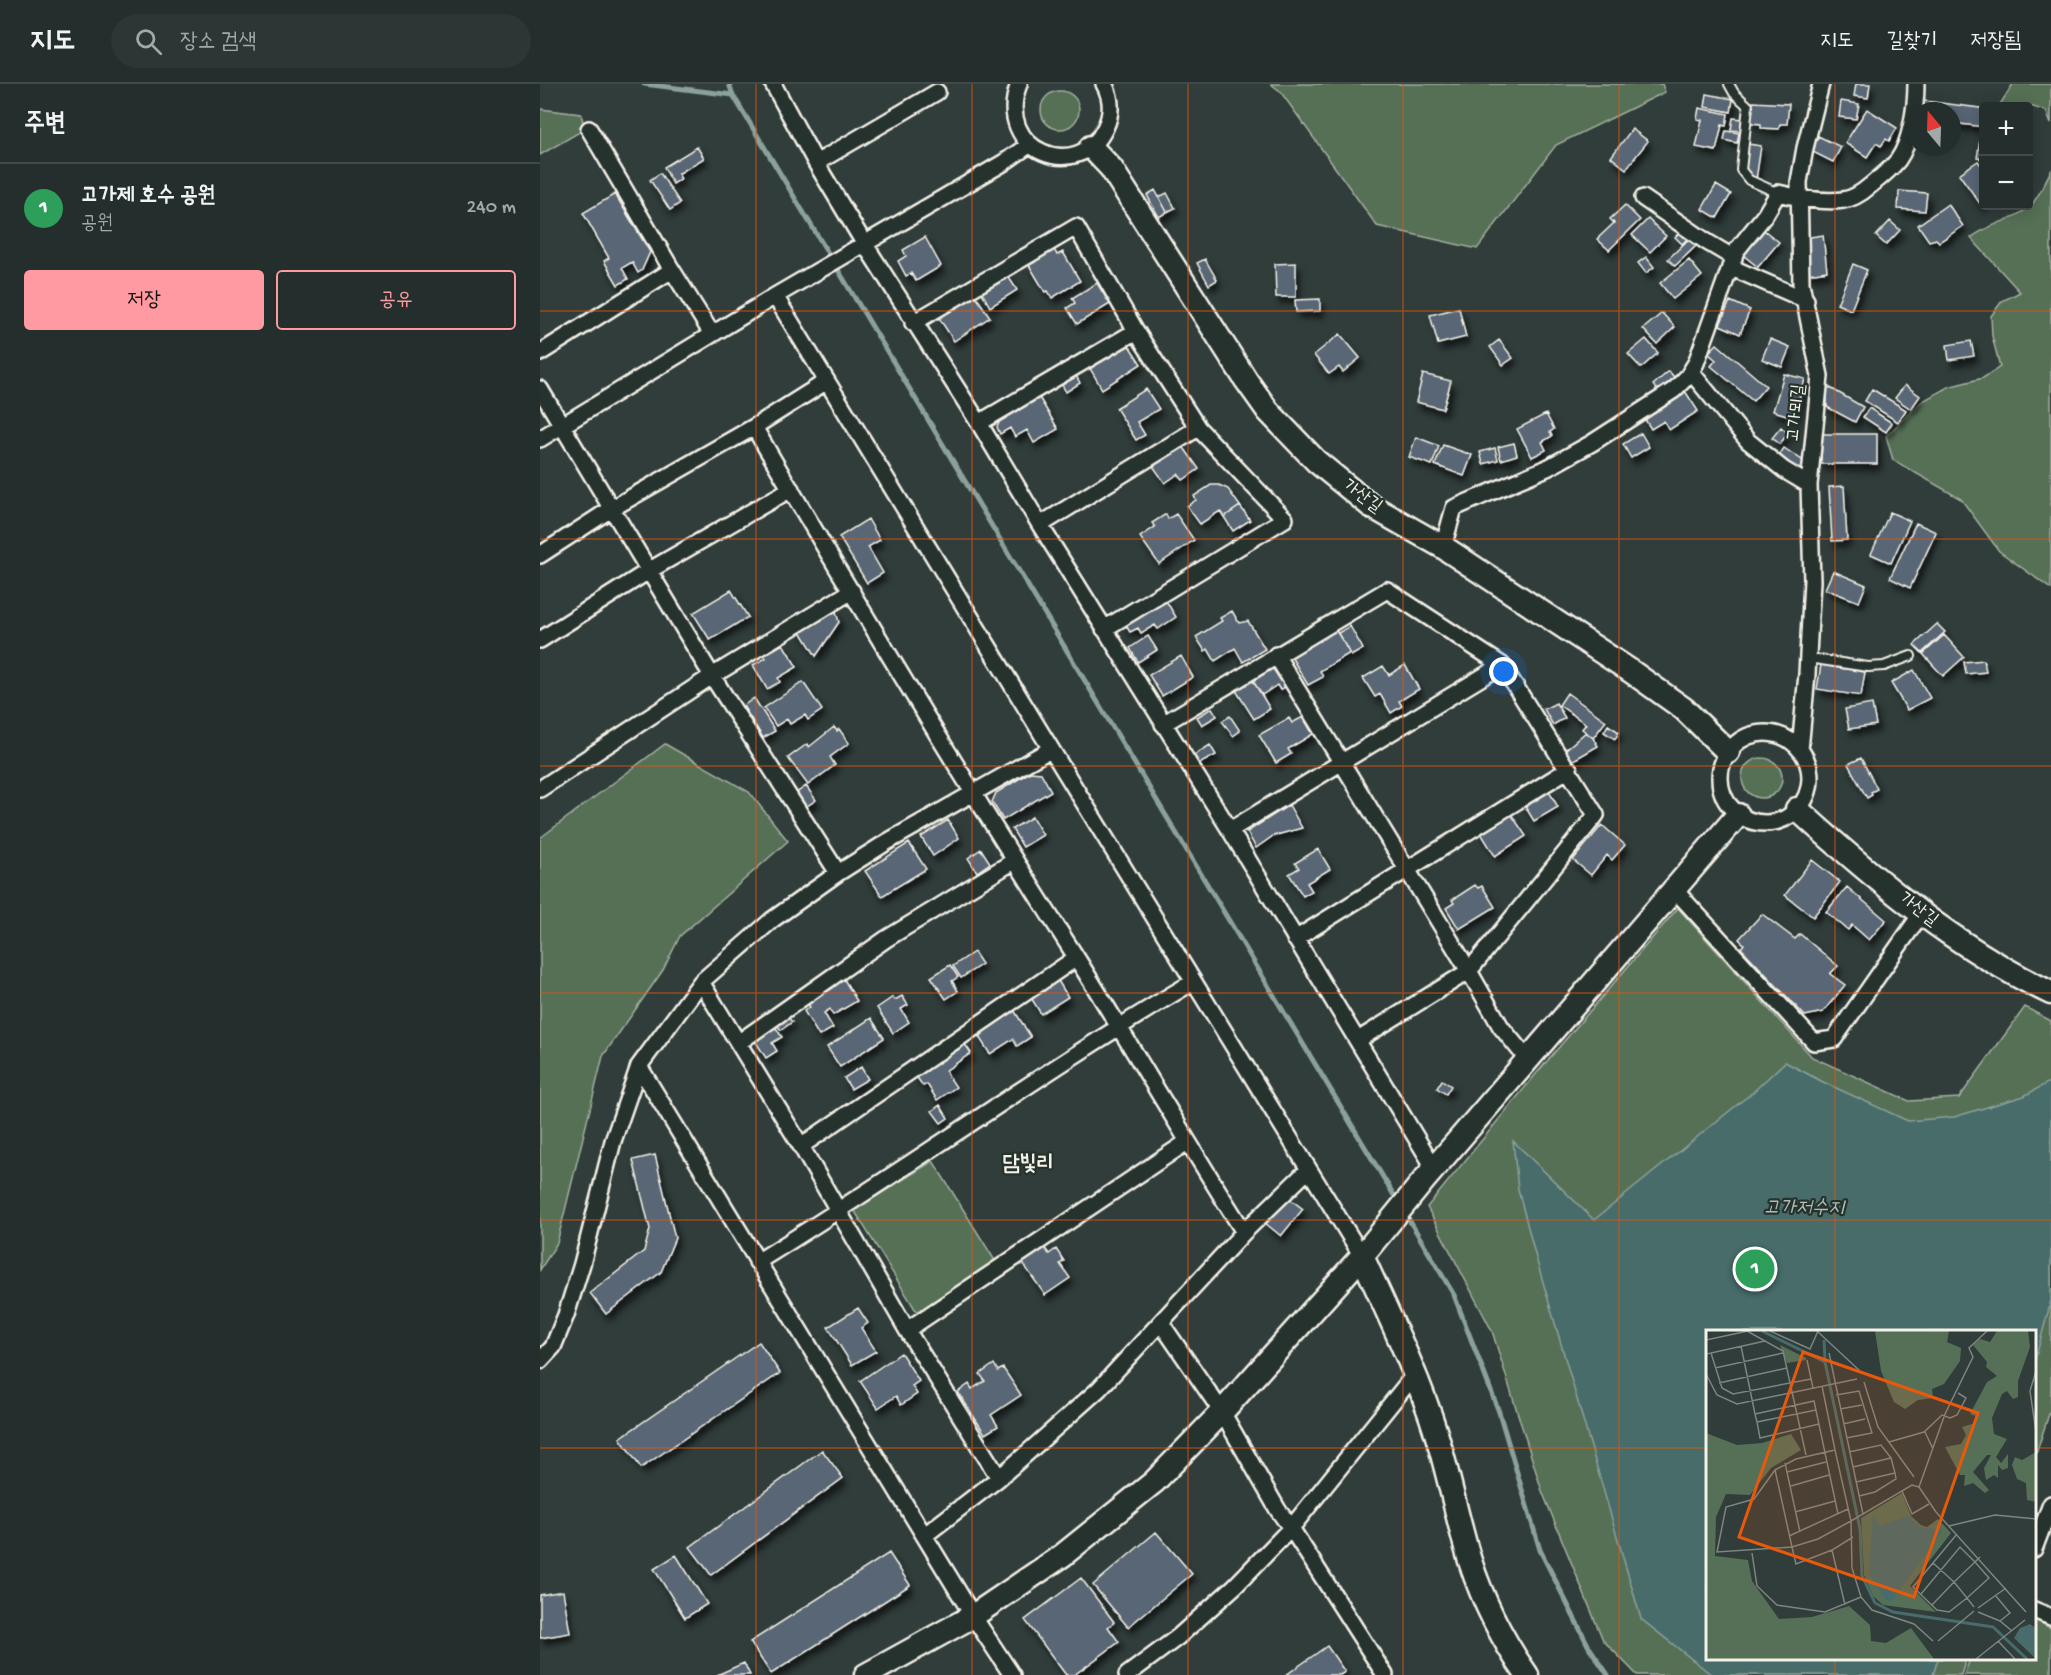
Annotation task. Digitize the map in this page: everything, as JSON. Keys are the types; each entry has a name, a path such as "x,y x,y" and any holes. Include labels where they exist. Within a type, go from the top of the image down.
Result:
{"street":[{"path":"772,84 816,163 858,247 913,323 979,423 1358,1040 1430,1174"},
{"path":"1019,84 1013,100 1013,117 1019,132 1029,145 1043,153 1059,156 1076,154 1091,147 1102,136 1111,106 1104,84"},
{"name":"고가뫼길","path":"1800,750 1812,581 1809,485 1820,376 1802,283 1799,182 1804,148 1821,84"},
{"path":"1443,547 1454,508 1549,467 1592,443 1674,390 1691,372 1736,251 1778,193 1801,198 1842,201 1865,190 1886,173 1899,158 1915,111 1916,84"},
{"path":"816,163 937,92"},
{"path":"589,129 712,334"},
{"path":"540,439 1029,145"},
{"name":"가산길","path":"1091,147 1111,168 1268,411 1316,461 1371,506 1443,547 1632,672 1684,709 1728,752"},
{"path":"1642,198 1732,262 1806,300"},
{"path":"913,323 1076,227 1136,331 1198,428 1285,519 1104,629"},
{"path":"540,353 672,270"},
{"path":"776,296 1308,1170 1370,1248 1436,1433 1470,1562 1491,1613 1515,1658 1527,1675"},
{"path":"979,423 1136,331"},
{"path":"1691,372 1748,441 1784,470 1809,485"},
{"path":"540,555 611,509 754,427 827,381"},
{"path":"540,389 712,676 838,873"},
{"path":"754,427 1014,861 1244,1232"},
{"path":"1040,525 1198,428"},
{"path":"540,640 650,570 791,489"},
{"path":"1163,724 1387,590 1502,665 1569,769 1596,815 1469,971 1358,1040"},
{"path":"540,789 712,676 852,591"},
{"path":"1276,655 1501,1027 1528,1060"},
{"path":"1230,830 1502,665"},
{"path":"1763,733 1783,738 1800,750 1810,774 1805,799 1797,810 1775,822 1762,823 1738,815 1728,804 1719,778 1728,752 1738,742 1763,733"},
{"path":"540,1361 553,1347 566,1315 582,1264 613,1141 639,1066 701,982 772,920 838,873 887,842 1051,749"},
{"path":"1295,939 1569,769"},
{"name":"가산길","path":"1797,810 1921,914 1992,960 2051,993"},
{"path":"866,1675 973,1616 1063,1555 1154,1482 1222,1412 1370,1248 1430,1174 1738,815"},
{"path":"738,1043 886,939 1014,861"},
{"path":"1674,889 1814,1042 1834,1039 1921,914"},
{"path":"801,1146 1076,958"},
{"path":"701,982 801,1146 907,1330 999,1478"},
{"path":"757,1262 1117,1027 1194,982"},
{"path":"639,1066 973,1616 1012,1675"},
{"path":"907,1330 1187,1142"},
{"path":"925,1535 999,1478 1099,1389 1244,1232 1308,1170"},
{"path":"1161,1323 1222,1412 1278,1510 1385,1675"},
{"path":"1127,1675 1235,1586 1291,1528 1415,1374"},
{"path":"2036,1544 2051,1504"},
{"path":"2036,1611 2051,1617"}],"lane":[{"path":"1729,84 1734,93 1748,106 1741,170 1749,180 1778,193"},
{"path":"1808,658 1868,667 1884,666 1911,656"}],"green space":[{"path":"1271,84 1662,84 1665,92 1556,145 1477,249 1377,226 1280,91"},
{"path":"2013,84 2051,84 2051,124 2046,111 2033,107 2033,102 2002,102"},
{"path":"1060,91 1073,97 1079,110 1073,123 1060,129 1047,123 1041,110 1047,97"},
{"path":"540,109 581,114 585,129 540,155"},
{"path":"2051,171 2051,589 1999,551 1961,499 1893,460 1886,436 1921,402 1948,387 1983,378 2000,367 1992,336 1991,316 2002,301 2020,292 1971,238 2025,210 2033,210 2033,203"},
{"path":"665,744 749,792 788,841 680,936 663,970 603,1056 557,1243 540,1270 540,838"},
{"path":"1762,758 1776,764 1782,778 1776,792 1762,798 1748,792 1742,778 1748,764"},
{"name":"고가저수지","path":"1678,908 1812,1057 1909,1101 1959,1098 2025,1007 2051,1021 2051,1408 2036,1454 2036,1330 1706,1330 1706,1660 1966,1660 1961,1675 1637,1675 1603,1640 1542,1491 1492,1331 1427,1207 1536,1074"},
{"path":"933,1161 999,1267 922,1314 915,1309 854,1210"},
{"path":"2036,1620 2051,1628 2051,1675 1964,1675 1970,1660 2036,1660"}],"water":[{"name":"고가저수지","path":"1785,1062 1908,1121 1954,1117 2024,1096 2051,1081 2051,1301 2036,1356 2036,1330 1706,1330 1706,1660 1938,1660 1933,1675 1712,1675 1641,1619 1536,1258 1518,1189 1513,1141 1594,1220 1753,1092"}],"building":[{"path":"1856,84 1870,84 1868,98 1854,96"},
{"path":"1707,94 1733,99 1731,112 1705,107"},
{"path":"1841,101 1859,104 1856,119 1839,117"},
{"path":"1753,102 1789,104 1787,124 1780,124 1779,129 1761,128 1761,124 1751,123"},
{"path":"1961,106 1979,108 1979,126 1961,124"},
{"path":"1699,108 1728,114 1726,126 1722,125 1716,151 1696,147 1702,120 1697,119"},
{"path":"1867,109 1897,128 1889,141 1886,139 1881,146 1876,143 1867,157 1845,143"},
{"path":"1733,118 1742,119 1740,131 1731,130"},
{"path":"1632,129 1648,141 1626,169 1611,157"},
{"path":"1726,131 1739,133 1737,143 1724,140"},
{"path":"1818,136 1841,147 1833,162 1811,151"},
{"path":"1748,144 1761,146 1756,180 1749,177 1745,169"},
{"path":"697,147 704,158 678,174 681,179 673,184 664,167"},
{"path":"1979,162 1979,202 1959,174"},
{"path":"660,173 680,203 670,210 650,180"},
{"path":"1716,185 1731,194 1717,218 1702,209"},
{"path":"1155,190 1167,212 1159,217 1147,195"},
{"path":"1899,191 1927,193 1925,211 1898,209"},
{"path":"1167,193 1175,208 1167,212 1159,197"},
{"path":"615,194 650,252 642,270 638,273 632,262 622,268 628,279 618,285 604,261 609,258 583,213"},
{"path":"1948,204 1963,226 1939,242 1936,239 1929,241 1918,225"},
{"path":"1625,205 1640,220 1609,250 1597,239 1614,223 1610,219"},
{"path":"1648,219 1666,236 1650,252 1632,235"},
{"path":"1890,221 1900,230 1886,245 1876,236"},
{"path":"1760,227 1779,242 1758,267 1739,252"},
{"path":"1680,232 1687,239 1682,244 1675,237"},
{"path":"1823,235 1827,271 1808,274 1804,238"},
{"path":"925,237 941,266 916,281 911,273 906,276 898,261 906,256 903,250"},
{"path":"1690,238 1697,245 1675,266 1668,259"},
{"path":"1049,249 1050,251 1054,249 1057,255 1063,252 1080,281 1052,298 1048,291 1045,292 1029,265"},
{"path":"1646,257 1654,267 1646,273 1638,263"},
{"path":"1205,259 1217,280 1209,285 1197,263"},
{"path":"1689,260 1702,276 1673,299 1660,283"},
{"path":"1296,263 1296,297 1276,297 1275,264"},
{"path":"1853,264 1867,270 1851,310 1837,304"},
{"path":"1006,273 1017,290 990,307 980,289"},
{"path":"1097,283 1110,304 1077,324 1067,308 1075,303 1072,298"},
{"path":"975,295 990,317 954,341 939,318"},
{"path":"1320,299 1320,311 1296,312 1295,300"},
{"path":"1730,301 1750,310 1740,334 1720,325"},
{"path":"1459,308 1466,337 1438,344 1430,315"},
{"path":"1662,313 1675,327 1657,344 1643,329"},
{"path":"1340,334 1360,358 1343,372 1339,367 1329,374 1314,355"},
{"path":"1646,339 1658,353 1641,368 1628,354"},
{"path":"1770,339 1790,347 1782,367 1762,359"},
{"path":"1499,340 1513,358 1503,365 1490,347"},
{"path":"1971,341 1974,356 1949,360 1947,345"},
{"path":"1128,344 1141,364 1102,389 1087,363"},
{"path":"1717,344 1766,386 1753,401 1711,366 1716,360 1708,353"},
{"path":"1669,371 1677,381 1661,394 1653,385"},
{"path":"1075,374 1080,383 1066,392 1061,383"},
{"path":"1423,374 1451,381 1443,409 1416,402"},
{"path":"1784,374 1805,379 1794,417 1773,411"},
{"path":"1905,385 1920,396 1911,409 1895,398"},
{"path":"1827,386 1863,407 1855,422 1827,407"},
{"path":"1683,388 1698,411 1669,430 1664,421 1651,429 1641,413"},
{"path":"1146,389 1159,409 1137,422 1145,435 1136,440 1116,408"},
{"path":"1872,389 1906,410 1898,422 1865,401"},
{"path":"1037,394 1058,429 1034,443 1027,430 1015,437 1010,428 1000,434 997,427 1003,414"},
{"path":"1869,408 1892,423 1886,432 1863,417"},
{"path":"1546,414 1554,429 1550,432 1552,436 1542,442 1546,450 1532,457 1517,429"},
{"path":"1781,427 1788,433 1780,444 1772,438"},
{"path":"1641,433 1649,447 1631,458 1623,444"},
{"path":"1822,434 1877,434 1877,464 1821,464"},
{"path":"1416,437 1439,446 1432,465 1409,457"},
{"path":"1514,443 1517,455 1501,460 1498,447"},
{"path":"1182,445 1199,469 1183,480 1178,474 1165,483 1153,466 1161,460 1159,457"},
{"path":"1443,445 1472,455 1464,476 1435,465"},
{"path":"1495,448 1498,460 1483,464 1480,452"},
{"path":"1784,448 1805,462 1799,471 1778,457"},
{"path":"1211,485 1219,485 1228,489 1240,506 1224,517 1220,511 1200,524 1187,506 1196,500 1194,496"},
{"path":"1844,486 1847,540 1832,541 1829,487"},
{"path":"1240,506 1250,520 1233,531 1224,517"},
{"path":"1890,512 1910,521 1891,563 1871,554"},
{"path":"1166,514 1168,519 1176,514 1194,540 1159,564 1140,537 1155,527 1152,523"},
{"path":"868,519 880,540 868,547 883,573 867,583 839,537"},
{"path":"1916,523 1936,532 1910,588 1890,578"},
{"path":"1833,571 1866,585 1859,602 1825,589"},
{"path":"731,590 748,617 710,640 693,613"},
{"path":"1163,596 1176,617 1158,629 1155,625 1141,633 1138,628 1130,632 1123,621"},
{"path":"829,611 836,612 839,622 816,656 800,630"},
{"path":"1232,611 1239,623 1248,621 1265,649 1243,662 1235,648 1215,661 1208,649 1205,651 1196,637 1222,621 1220,618"},
{"path":"1937,624 1945,632 1922,653 1914,645"},
{"path":"1350,626 1363,649 1351,656 1338,633"},
{"path":"1335,629 1350,653 1320,671 1323,677 1308,685 1290,655"},
{"path":"1944,635 1964,657 1943,676 1923,654"},
{"path":"1148,636 1157,650 1138,662 1130,648"},
{"path":"783,644 797,667 778,678 780,682 767,689 753,665 766,658 764,655"},
{"path":"1181,656 1193,677 1162,696 1149,675"},
{"path":"1984,660 1986,672 1966,674 1964,662"},
{"path":"1268,661 1285,687 1280,690 1277,685 1262,695 1248,674"},
{"path":"1405,665 1419,689 1399,701 1402,706 1391,713 1380,694 1375,697 1363,678 1383,666 1389,675"},
{"path":"1821,665 1865,672 1861,696 1817,689"},
{"path":"1914,670 1930,698 1907,710 1891,683"},
{"path":"1252,679 1270,709 1254,719 1235,689"},
{"path":"803,682 822,710 808,720 805,715 790,724 787,719 776,726 764,708"},
{"path":"1567,693 1606,721 1593,738 1582,729 1586,724 1559,705"},
{"path":"754,698 775,731 763,738 743,706"},
{"path":"1556,703 1565,718 1553,725 1544,709"},
{"path":"1872,704 1876,725 1849,729 1845,709"},
{"path":"1212,708 1217,716 1202,725 1197,717"},
{"path":"1230,716 1240,731 1233,736 1222,721"},
{"path":"1303,717 1313,734 1288,749 1291,754 1276,763 1259,735 1289,718 1292,723"},
{"path":"1608,725 1619,732 1615,739 1604,732"},
{"path":"834,727 837,731 839,729 849,743 830,757 835,765 808,785 788,758 807,744 809,747"},
{"path":"1586,732 1598,746 1572,761 1565,750"},
{"path":"1210,745 1216,755 1199,764 1194,755"},
{"path":"1861,758 1877,789 1867,798 1848,764"},
{"path":"1030,772 1041,773 1051,791 1003,820 992,802 996,793"},
{"path":"806,786 816,800 804,808 795,794"},
{"path":"1547,788 1558,807 1534,821 1523,803"},
{"path":"1289,805 1302,828 1273,836 1256,848 1247,832"},
{"path":"1509,811 1526,836 1495,856 1479,830"},
{"path":"1032,817 1043,835 1023,847 1012,829"},
{"path":"948,820 959,838 933,856 921,837"},
{"path":"1602,825 1625,845 1612,860 1607,855 1591,875 1573,860"},
{"path":"909,843 926,869 882,896 865,871"},
{"path":"981,849 990,863 977,872 968,858"},
{"path":"1318,849 1330,869 1307,883 1312,891 1303,896 1289,874 1299,868 1295,863"},
{"path":"1812,860 1840,882 1813,917 1785,895"},
{"path":"1475,885 1478,888 1482,886 1495,907 1459,929 1446,908 1454,903 1452,900"},
{"path":"1847,887 1886,920 1869,940 1852,925 1848,930 1826,912"},
{"path":"1762,914 1795,939 1800,934 1838,966 1830,974 1845,985 1823,1012 1805,1016 1741,948 1744,944 1739,939"},
{"path":"974,952 982,964 961,978 953,966"},
{"path":"950,965 958,977 952,981 958,991 946,999 931,977"},
{"path":"842,976 857,1001 833,1015 830,1009 824,1013 833,1028 819,1036 804,1011 810,1007 807,1003 833,988 831,984"},
{"path":"1057,979 1068,997 1041,1014 1030,996"},
{"path":"902,996 908,1005 901,1009 909,1022 893,1033 877,1008 893,997 895,1000"},
{"path":"1012,1007 1031,1037 1017,1046 1013,1039 990,1054 979,1037 983,1034 979,1029"},
{"path":"788,1017 792,1022 781,1030 777,1025"},
{"path":"871,1018 884,1038 840,1067 827,1047"},
{"path":"774,1025 782,1037 772,1043 777,1051 766,1058 754,1039"},
{"path":"962,1040 971,1053 945,1071 956,1087 937,1100 927,1084 923,1086 913,1072"},
{"path":"861,1067 868,1079 851,1089 844,1078"},
{"path":"1442,1080 1451,1086 1446,1094 1437,1088"},
{"path":"940,1105 948,1118 941,1123 932,1111"},
{"path":"655,1155 675,1238 661,1272 606,1314 590,1293 644,1251 650,1229 633,1160"},
{"path":"1286,1196 1303,1209 1281,1236 1265,1223"},
{"path":"1044,1247 1049,1254 1056,1249 1064,1261 1060,1264 1070,1278 1045,1295 1022,1262"},
{"path":"858,1308 868,1323 861,1328 876,1351 852,1365 828,1327"},
{"path":"759,1342 780,1373 641,1468 620,1438"},
{"path":"901,1353 919,1381 912,1386 917,1394 901,1405 896,1396 878,1408 860,1381"},
{"path":"994,1364 998,1371 1003,1368 1021,1395 991,1415 998,1426 985,1434 958,1392 969,1384 972,1389 985,1381 980,1374"},
{"path":"822,1450 843,1478 711,1575 690,1547"},
{"path":"1156,1532 1192,1574 1128,1627 1093,1585"},
{"path":"889,1553 910,1585 771,1674 750,1642"},
{"path":"676,1555 707,1604 685,1618 654,1569"},
{"path":"1081,1578 1114,1622 1108,1627 1119,1642 1074,1675 1066,1675 1025,1620"},
{"path":"563,1591 570,1633 540,1638 540,1595"},
{"path":"1327,1646 1345,1672 1340,1675 1286,1675"},
{"path":"744,1663 750,1675 717,1675"}],"waterway":[{"path":"644,84 733,95 1398,1202"},
{"path":"729,84 733,95"},
{"path":"1405,1213 1454,1295 1499,1412 1540,1550 1589,1647 1608,1675"}],"place":[{"name":"고가제 호수 공원","path":"1755,1269"}],"district":[{"name":"담빛리","path":"1028,1165"}]}
